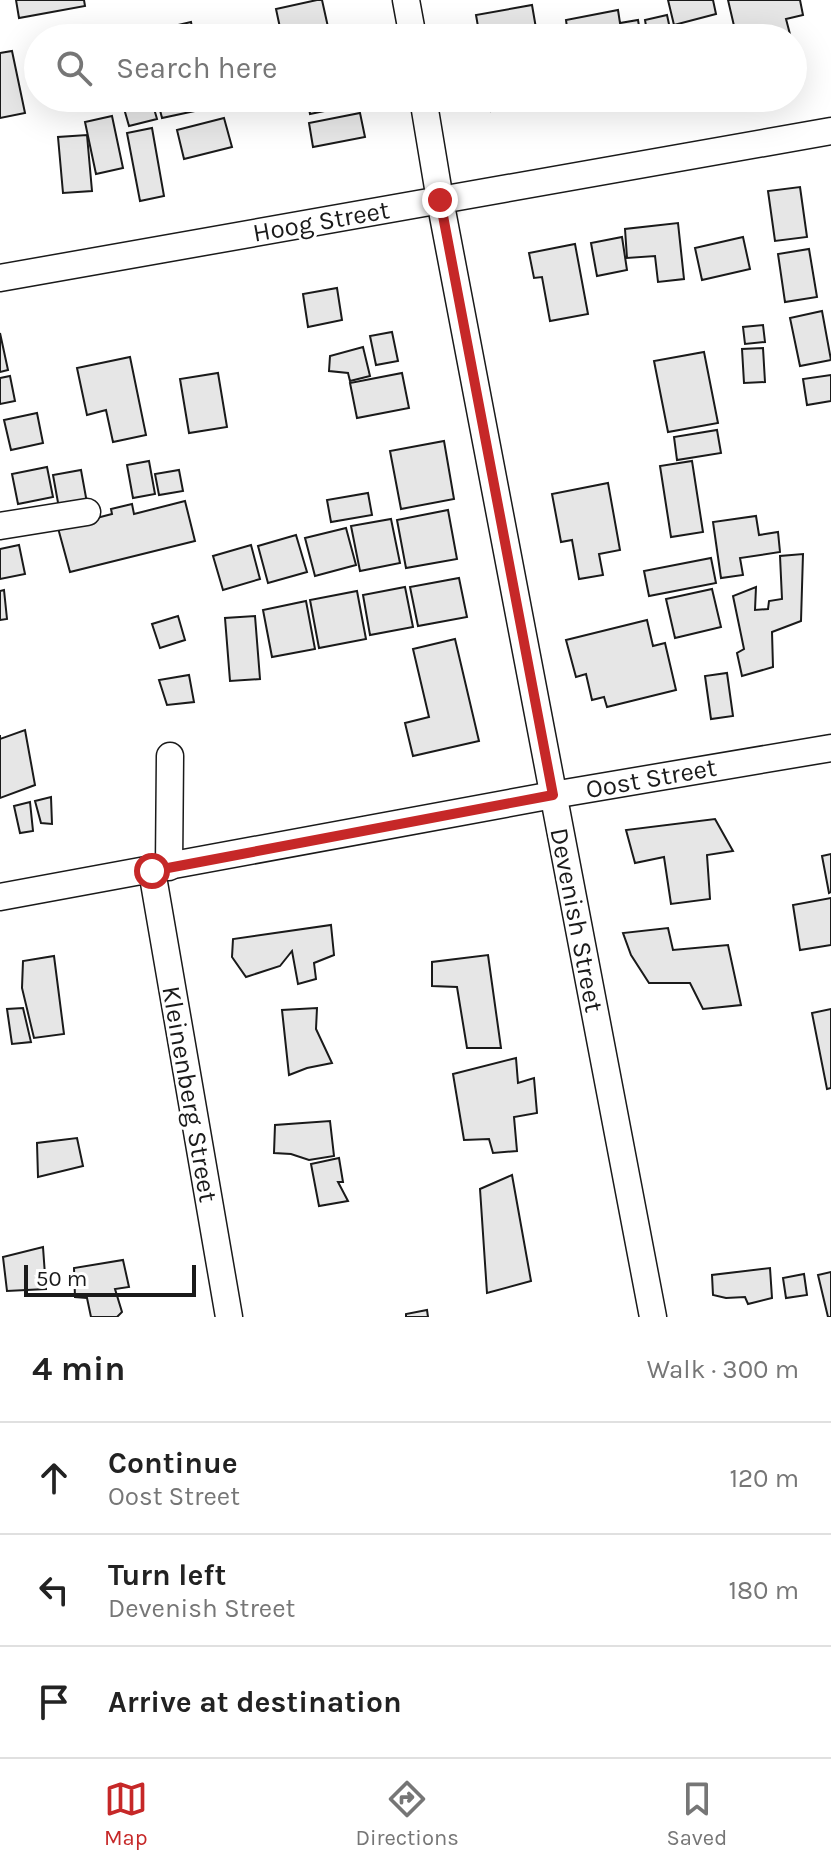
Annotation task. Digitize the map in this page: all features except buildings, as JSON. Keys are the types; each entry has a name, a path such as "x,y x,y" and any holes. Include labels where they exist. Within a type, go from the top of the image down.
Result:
{"street":[{"path":"406,0 410,24"},
{"name":"Devenish Street","path":"425,112 653,1317"},
{"name":"Hoog Street","path":"0,278 831,131"},
{"path":"0,526 87,512"},
{"name":"Oost Street","path":"0,897 553,795 831,748"},
{"name":"Kleinenberg Street","path":"170,756 160,869 229,1317"}],"route":[{"path":"152,871 553,795 440,200"}]}
